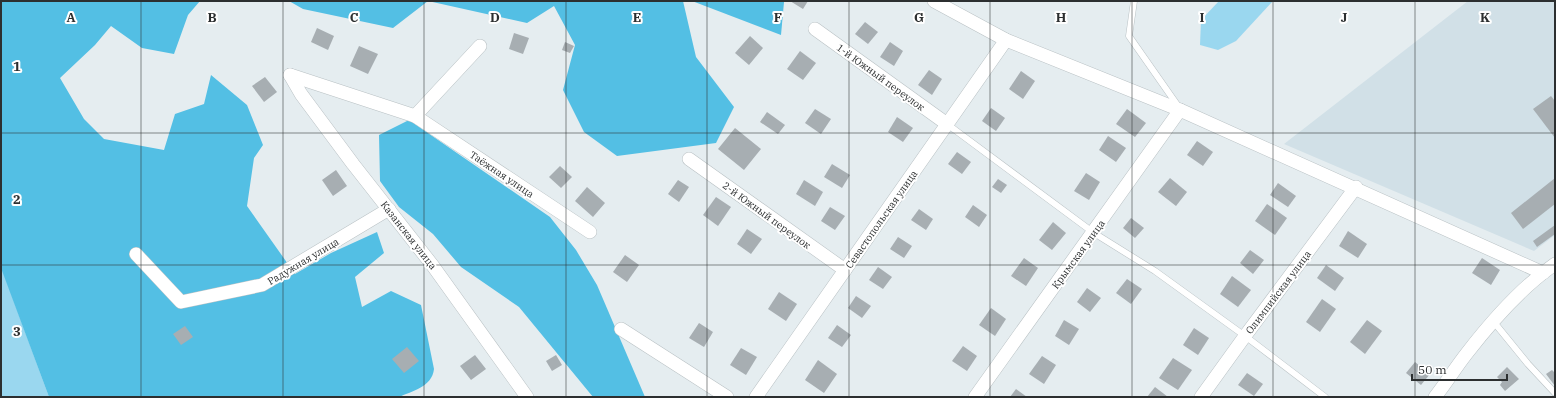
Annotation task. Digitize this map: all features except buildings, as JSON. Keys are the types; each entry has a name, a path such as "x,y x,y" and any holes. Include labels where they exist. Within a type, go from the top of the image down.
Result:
{"street":[{"path":"934,1 1006,40 1180,110 1543,272"},
{"name":"1-й Южный переулок","path":"815,29 947,124"},
{"name":"Севастопольская улица","path":"756,397 1006,40"},
{"path":"415,116 480,46"},
{"name":"Таёжная улица","path":"290,75 415,116 590,232"},
{"name":"Казанская улица","path":"290,75 301,94 433,266 527,397"},
{"name":"Крымская улица","path":"975,397 1094,233 1180,110"},
{"name":"2-й Южный переулок","path":"689,159 845,270"},
{"name":"Олимпийская улица","path":"1201,397 1356,188"},
{"name":"Радужная улица","path":"136,254 181,302 262,285 389,209"},
{"path":"1434,397 1493,321 1543,272 1555,264"},
{"path":"621,329 727,397"}],"lane":[{"path":"1134,1 1129,36 1180,110"},
{"path":"947,124 1094,233 1154,271 1245,336 1325,397"},
{"path":"1493,321 1528,364 1555,393"}],"shaded area":[{"path":"1,1 200,1 188,15 174,54 142,48 111,26 95,45 60,78 84,119 104,139 164,150 175,114 204,104 211,75 247,105 263,145 254,158 247,206 295,274 331,253 377,232 384,253 355,277 362,307 391,291 421,305 434,369 430,380 421,388 399,397 49,397 1,268"},
{"path":"289,1 428,1 393,28 303,9"},
{"path":"428,1 683,1 696,57 734,107 716,143 617,156 584,132 563,90 575,45 554,6 527,23"},
{"path":"692,1 782,1 784,2 781,35"},
{"path":"1219,1 1273,1 1236,41 1218,50 1200,45 1201,20"},
{"path":"1468,1 1555,1 1555,235 1534,251 1284,144"},
{"path":"409,120 550,217 576,250 597,285 645,397 593,397 519,307 461,267 433,234 399,207 380,181 379,135"},
{"path":"1,268 2,269 49,397 1,397"}]}
